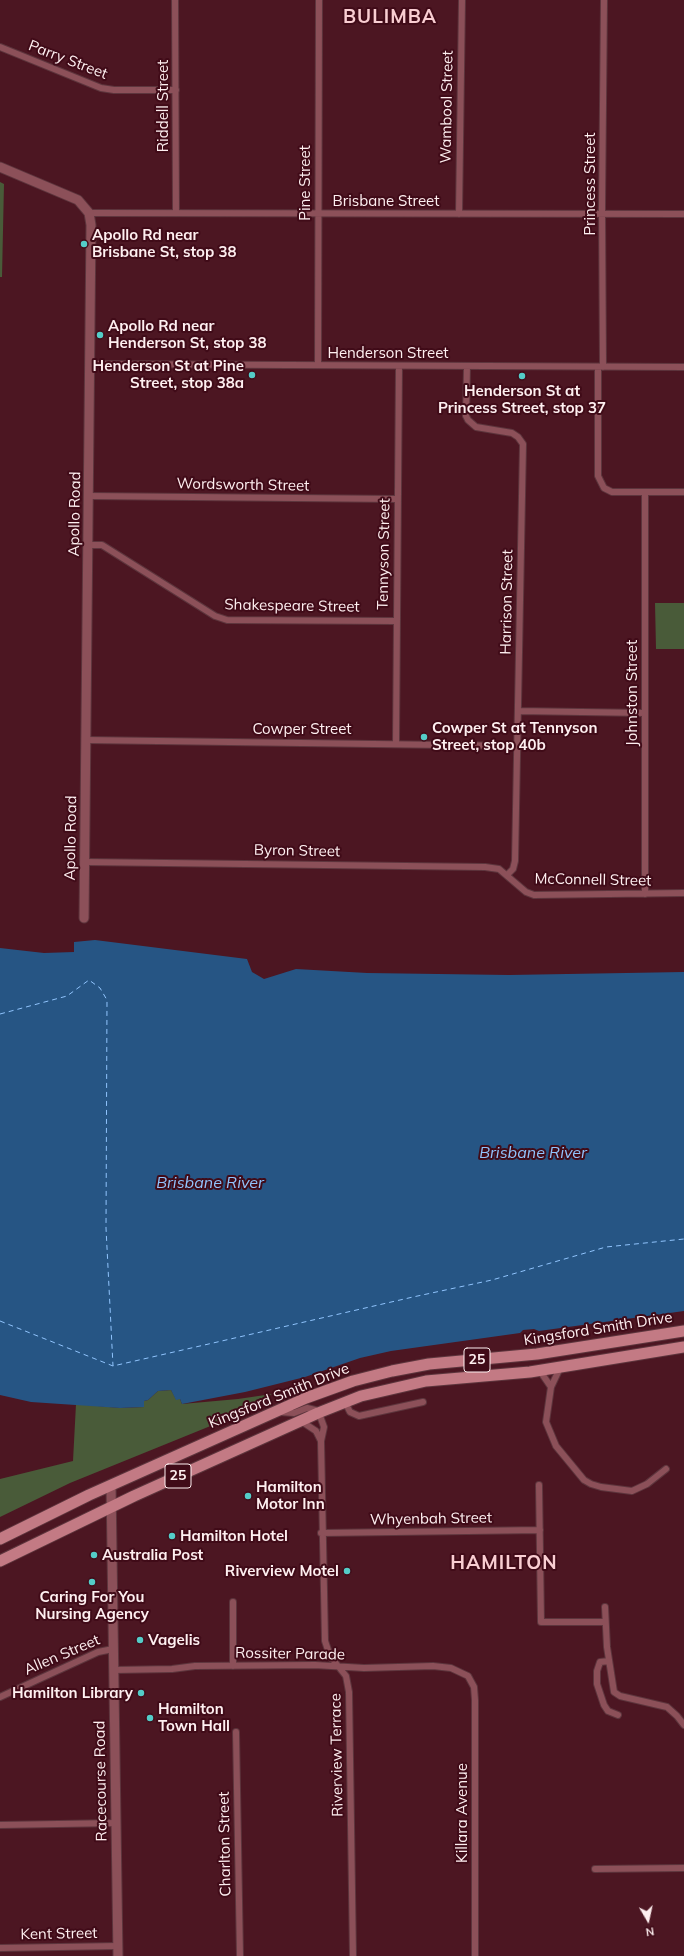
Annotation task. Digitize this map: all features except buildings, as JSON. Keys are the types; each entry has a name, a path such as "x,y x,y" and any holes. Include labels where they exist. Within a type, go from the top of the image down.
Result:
{"highway":[{"name":"Kingsford Smith Drive","path":"0,1539 111,1485 332,1388 392,1371 445,1362 537,1354 684,1331"},
{"name":"Kingsford Smith Drive","path":"1,1560 111,1506 345,1402 390,1388 426,1381 540,1371 684,1347"}],"street":[{"name":"Riddell Street","path":"175,0 176,212"},
{"name":"Pine Street","path":"318,365 319,0"},
{"name":"Wambool Street","path":"459,214 462,0"},
{"name":"Princess Street","path":"604,0 601,367 598,476 604,488 612,492 645,492"},
{"name":"Parry Street","path":"0,48 101,88 114,90 176,90"},
{"path":"0,167 78,200 89,213"},
{"name":"Brisbane Street","path":"89,213 684,214"},
{"name":"Apollo Road","path":"84,918 91,364 91,225 89,213"},
{"name":"Henderson Street","path":"91,364 684,367"},
{"name":"Tennyson Street","path":"396,743 398,366"},
{"name":"Harrison Street","path":"467,366 466,416 468,420 476,427 512,433 518,437 522,444 515,861 513,869 507,875"},
{"path":"645,492 684,492"},
{"name":"Johnston Street","path":"644,894 645,492"},
{"name":"Wordsworth Street","path":"89,496 397,499"},
{"name":"Shakespeare Street","path":"88,545 102,545 215,616 227,620 396,621"},
{"path":"518,711 645,713"},
{"name":"Cowper Street","path":"86,740 396,743 517,746"},
{"name":"Byron Street","path":"85,862 485,867 498,869 507,875"},
{"name":"McConnell Street","path":"507,875 526,892 534,894 684,893"},
{"path":"560,1368 551,1387 546,1416 549,1432 559,1449 588,1483 611,1489 634,1490 651,1482 666,1469"},
{"path":"540,1371 551,1387"},
{"name":"Kingsford Smith Drive","path":"345,1402 350,1412 359,1416 423,1402"},
{"path":"276,1412 294,1413 307,1408 318,1413"},
{"name":"Riverview Terrace","path":"318,1413 324,1428 320,1441 321,1533 325,1641 330,1656 347,1678 350,1703 353,1956"},
{"path":"301,1421 316,1431 320,1441"},
{"name":"Racecourse Road","path":"111,1485 118,1956"},
{"path":"539,1485 541,1622 605,1622"},
{"name":"Whyenbah Street","path":"321,1533 540,1530"},
{"path":"233,1602 233,1666"},
{"path":"605,1607 609,1660 615,1694 665,1706 673,1711 684,1724"},
{"name":"Allen Street","path":"0,1697 98,1652 113,1649"},
{"path":"609,1660 600,1662 597,1671 597,1684 604,1706 608,1711 618,1715"},
{"name":"Rossiter Parade","path":"113,1670 233,1666 339,1666 438,1667 451,1668 465,1673"},
{"name":"Killara Avenue","path":"465,1673 472,1683 475,1700 475,1956"},
{"name":"Charlton Street","path":"236,1732 240,1956"},
{"path":"0,1825 116,1823"},
{"path":"596,1869 684,1868"},
{"name":"Kent Street","path":"0,1948 118,1946"}],"green space":[{"path":"0,182 4,184 2,277 0,277"},
{"path":"655,603 684,603 684,649 656,649"},
{"path":"171,1390 176,1399 180,1399 182,1404 238,1399 272,1394 245,1412 70,1483 0,1517 0,1479 73,1461 76,1404 120,1408 144,1407 144,1401 148,1400 158,1391"}],"water":[{"name":"Brisbane River","path":"95,940 247,959 252,972 264,979 296,969 367,973 509,975 684,972 684,1311 539,1331 534,1329 523,1330 520,1333 391,1351 360,1358 305,1377 245,1392 182,1404 180,1399 176,1400 171,1390 158,1391 148,1400 144,1401 144,1407 120,1408 31,1402 0,1395 0,948 44,953 74,952 74,942"}],"ferry route":[{"path":"0,1014 67,996 89,980 100,988 107,1000 106,1228 113,1366"},
{"path":"0,1321 113,1366 492,1280 606,1247 684,1239"}],"place":[{"name":"Apollo Rd near Brisbane St, stop 38","path":"84,244"},
{"name":"Apollo Rd near Henderson St, stop 38","path":"100,335"},
{"name":"Henderson St at Pine Street, stop 38a","path":"252,375"},
{"name":"Henderson St at Princess Street, stop 37","path":"522,376"},
{"name":"Cowper St at Tennyson Street, stop 40b","path":"424,737"},
{"name":"Hamilton Motor Inn","path":"248,1496"},
{"name":"Hamilton Hotel","path":"172,1536"},
{"name":"Australia Post","path":"94,1555"},
{"name":"Riverview Motel","path":"347,1571"},
{"name":"Caring For You Nursing Agency","path":"92,1582"},
{"name":"Vagelis","path":"140,1640"},
{"name":"Hamilton Library","path":"141,1693"},
{"name":"Hamilton Town Hall","path":"150,1718"}],"district":[{"name":"BULIMBA","path":"390,17"},
{"name":"HAMILTON","path":"504,1563"}]}
